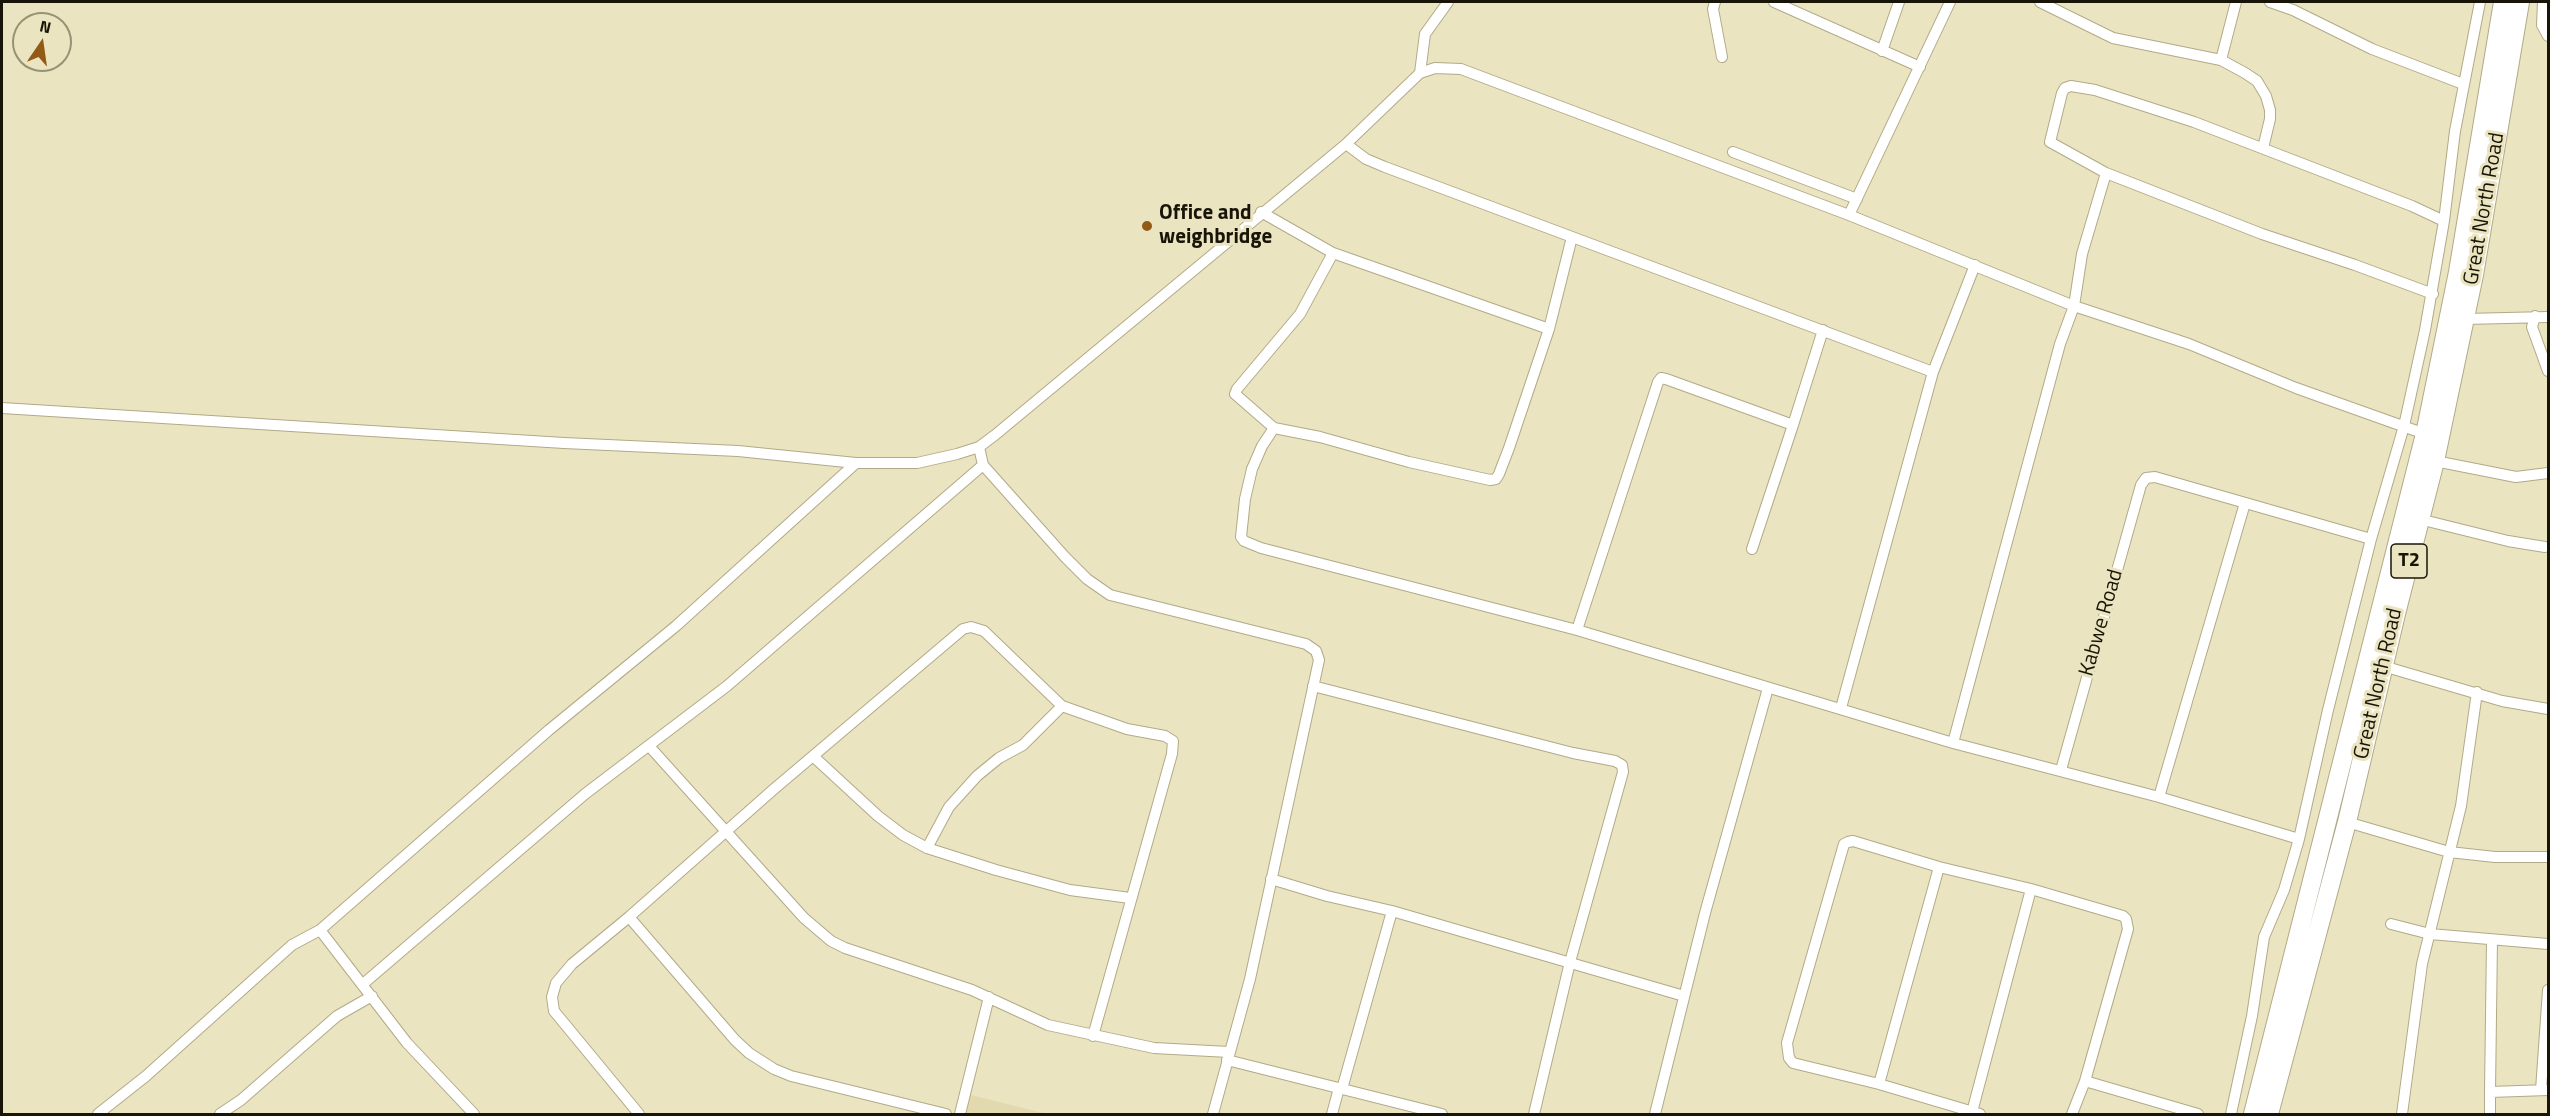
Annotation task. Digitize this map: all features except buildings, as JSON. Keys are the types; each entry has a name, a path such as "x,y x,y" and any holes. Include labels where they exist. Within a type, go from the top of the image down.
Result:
{"main road":[{"name":"Great North Road","path":"2253,1114 2425,434 2458,272 2503,2"},
{"name":"Great North Road","path":"2269,1114 2347,822 2419,519 2435,461 2465,319 2520,2"}],"street":[{"path":"1420,73 1425,34 1448,2"},
{"path":"1715,2 1713,9 1722,57"},
{"path":"1774,2 1920,67"},
{"path":"1882,51 1899,2"},
{"path":"1849,215 1950,2"},
{"path":"2040,2 2113,38 2221,60 2257,81 2266,96 2270,119 2263,148"},
{"path":"2221,60 2236,2"},
{"path":"2270,2 2293,10 2372,49 2463,84"},
{"path":"2231,1114 2252,1016 2265,937 2284,890 2299,839 2328,710 2371,539 2404,426 2433,294 2455,131 2480,2"},
{"path":"2543,2 2541,26 2548,36"},
{"path":"2,408 564,443 738,451 856,463 917,463 957,454 979,447 1346,144 1420,73 1436,68 1461,69 1849,215 2073,306 2189,344 2296,388 2425,434"},
{"path":"2433,294 2262,234 2106,173 2050,142 2062,93 2068,86 2096,90 2194,122 2412,206 2444,221"},
{"path":"1346,144 1366,159 1385,167 1933,372"},
{"path":"1733,152 1857,200"},
{"path":"1759,182 1765,164"},
{"path":"1953,743 2060,344 2073,306 2082,254 2106,173"},
{"path":"1261,212 1333,253 1549,330"},
{"path":"1333,253 1300,314 1234,394 1274,428 1320,437 1409,462 1490,480 1496,479 1509,448 1549,330 1572,237"},
{"path":"1840,708 1933,372 1975,265"},
{"path":"2535,316 2532,327 2548,371"},
{"path":"2465,319 2548,317"},
{"path":"1752,549 1822,330"},
{"path":"1577,630 1660,378 1792,425"},
{"path":"1274,428 1262,446 1252,469 1245,499 1241,537 1244,541 1261,548 1577,630 1953,743 2159,797 2299,839"},
{"path":"979,447 983,465 1065,558 1110,595 1306,644 1316,651 1319,660 1250,980 1213,1114"},
{"path":"2435,461 2516,477 2548,472"},
{"path":"98,1114 146,1076 292,945 320,930 549,730 676,626 856,463"},
{"path":"363,984 585,794 728,686 983,465"},
{"name":"Kabwe Road","path":"2061,770 2141,485 2146,478 2155,477 2245,503"},
{"path":"2159,797 2245,503 2371,539"},
{"path":"2419,519 2545,548"},
{"path":"639,1114 554,1011 552,997 556,983 572,964 963,629 970,627 984,631 1062,706 1127,729 1165,736 1173,741 1173,754 1130,898 1093,1036"},
{"path":"2384,666 2502,701 2548,709"},
{"path":"1313,686 1574,753 1615,761 1622,765 1623,772 1570,962 1534,1114"},
{"path":"1655,1114 1705,913 1768,688"},
{"path":"2402,1114 2422,964 2461,806 2477,692"},
{"path":"927,848 950,807 978,776 999,758 1023,745 1062,706"},
{"path":"649,746 804,918 831,941 845,948 989,997 1048,1025 1154,1048 1228,1056 1340,1089 1442,1114"},
{"path":"814,757 878,816 903,835 927,848 1070,890 1130,898"},
{"path":"2347,822 2449,852 2495,857 2548,857"},
{"path":"2031,889 1976,1113 1879,1084 1793,1063 1789,1058 1787,1043 1844,844 1852,841 1939,867 2031,889 2123,916 2128,924 2085,1081 2072,1114"},
{"path":"1879,1084 1939,867"},
{"path":"1271,879 1327,896 1392,910 1684,996"},
{"path":"1332,1114 1392,910"},
{"path":"629,917 735,1040 749,1053 774,1069 791,1076 946,1114"},
{"path":"2391,924 2430,934 2548,944"},
{"path":"320,930 407,1043 474,1114"},
{"path":"2490,1114 2492,940"},
{"path":"2490,1092 2545,1090 2548,990"},
{"path":"220,1114 241,1100 337,1016 372,996"},
{"path":"960,1114 989,997"},
{"path":"2085,1081 2198,1114"}],"shaded area":[{"path":"971,1095 1047,1114 966,1114"}],"place":[{"name":"Office and weighbridge","path":"1147,226"}]}
